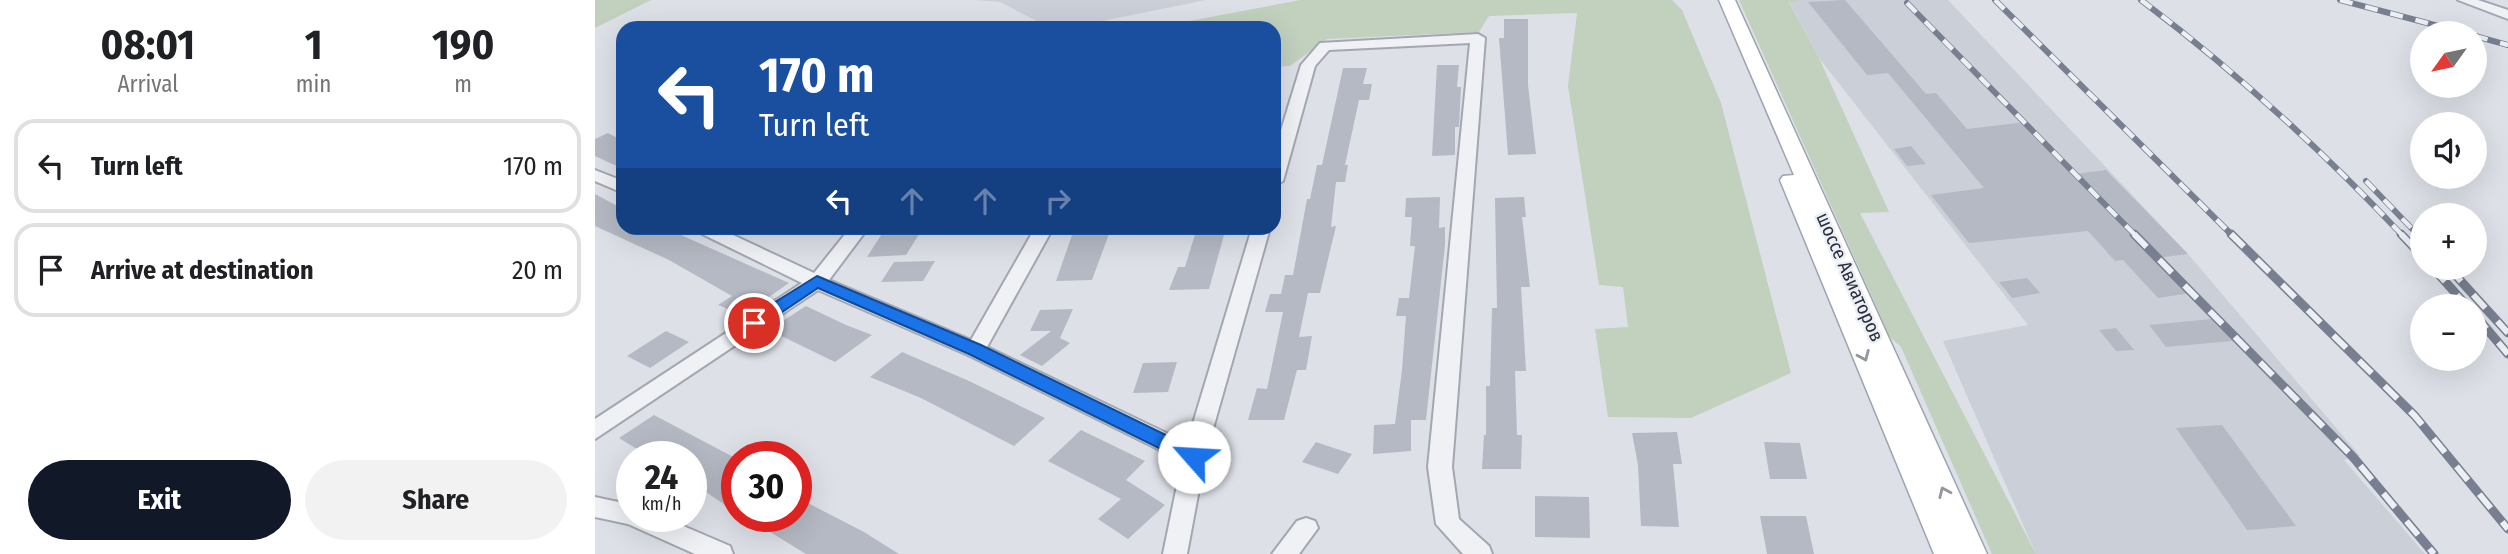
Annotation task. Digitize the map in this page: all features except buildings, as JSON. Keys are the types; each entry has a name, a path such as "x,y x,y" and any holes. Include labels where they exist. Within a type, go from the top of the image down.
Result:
{"main road":[{"name":"шоссе Авиаторов","path":"1713,0 1948,554"},
{"name":"шоссе Авиаторов","path":"1727,0 1972,554"}],"street":[{"path":"2465,0 2508,15"},
{"path":"1281,157 1308,65 1325,46 1478,38 1440,467 1448,524 1480,554"},
{"path":"595,175 616,185"},
{"path":"719,235 817,282 975,350 1194,457"},
{"path":"595,430 817,282 854,235"},
{"path":"975,350 1040,235"},
{"path":"1175,554 1194,457 1259,235"},
{"path":"595,507 616,512"},
{"path":"1284,554 1306,528"},
{"path":"670,532 721,554"}],"shaded area":[{"path":"975,0 1206,0 1102,21 1037,21 1000,2"},
{"path":"1948,0 2188,254 2360,456 2344,460 2425,554 2036,554 1943,341 2028,325 1819,58 1789,1"}],"green space":[{"path":"595,0 651,0 595,28"},
{"path":"1301,0 1672,0 1682,10 1721,103 1791,373 1691,418 1608,417 1595,329 1628,327 1623,287 1599,285 1568,86 1577,13 1489,16 1479,32 1327,39 1290,66 1281,67 1281,21 1189,21"},
{"path":"1739,0 1801,0 1789,2 1819,58 1889,212 1860,213 2036,554 1992,554 1901,347 1890,337"}],"railway":[{"path":"1995,0 2233,236"},
{"path":"2141,0 2277,112 2403,236"},
{"path":"2340,0 2420,21"},
{"path":"1907,3 2136,236"},
{"path":"2487,39 2508,45"},
{"path":"2366,181 2410,227"},
{"path":"2134,234 2353,457 2434,554"},
{"path":"2231,234 2415,416 2508,529"},
{"path":"2401,234 2410,243"},
{"path":"2444,280 2456,294"},
{"path":"2460,280 2508,333"},
{"path":"2487,329 2508,354"}],"route":[{"path":"754,323 817,282 975,350 1194,457"}]}
